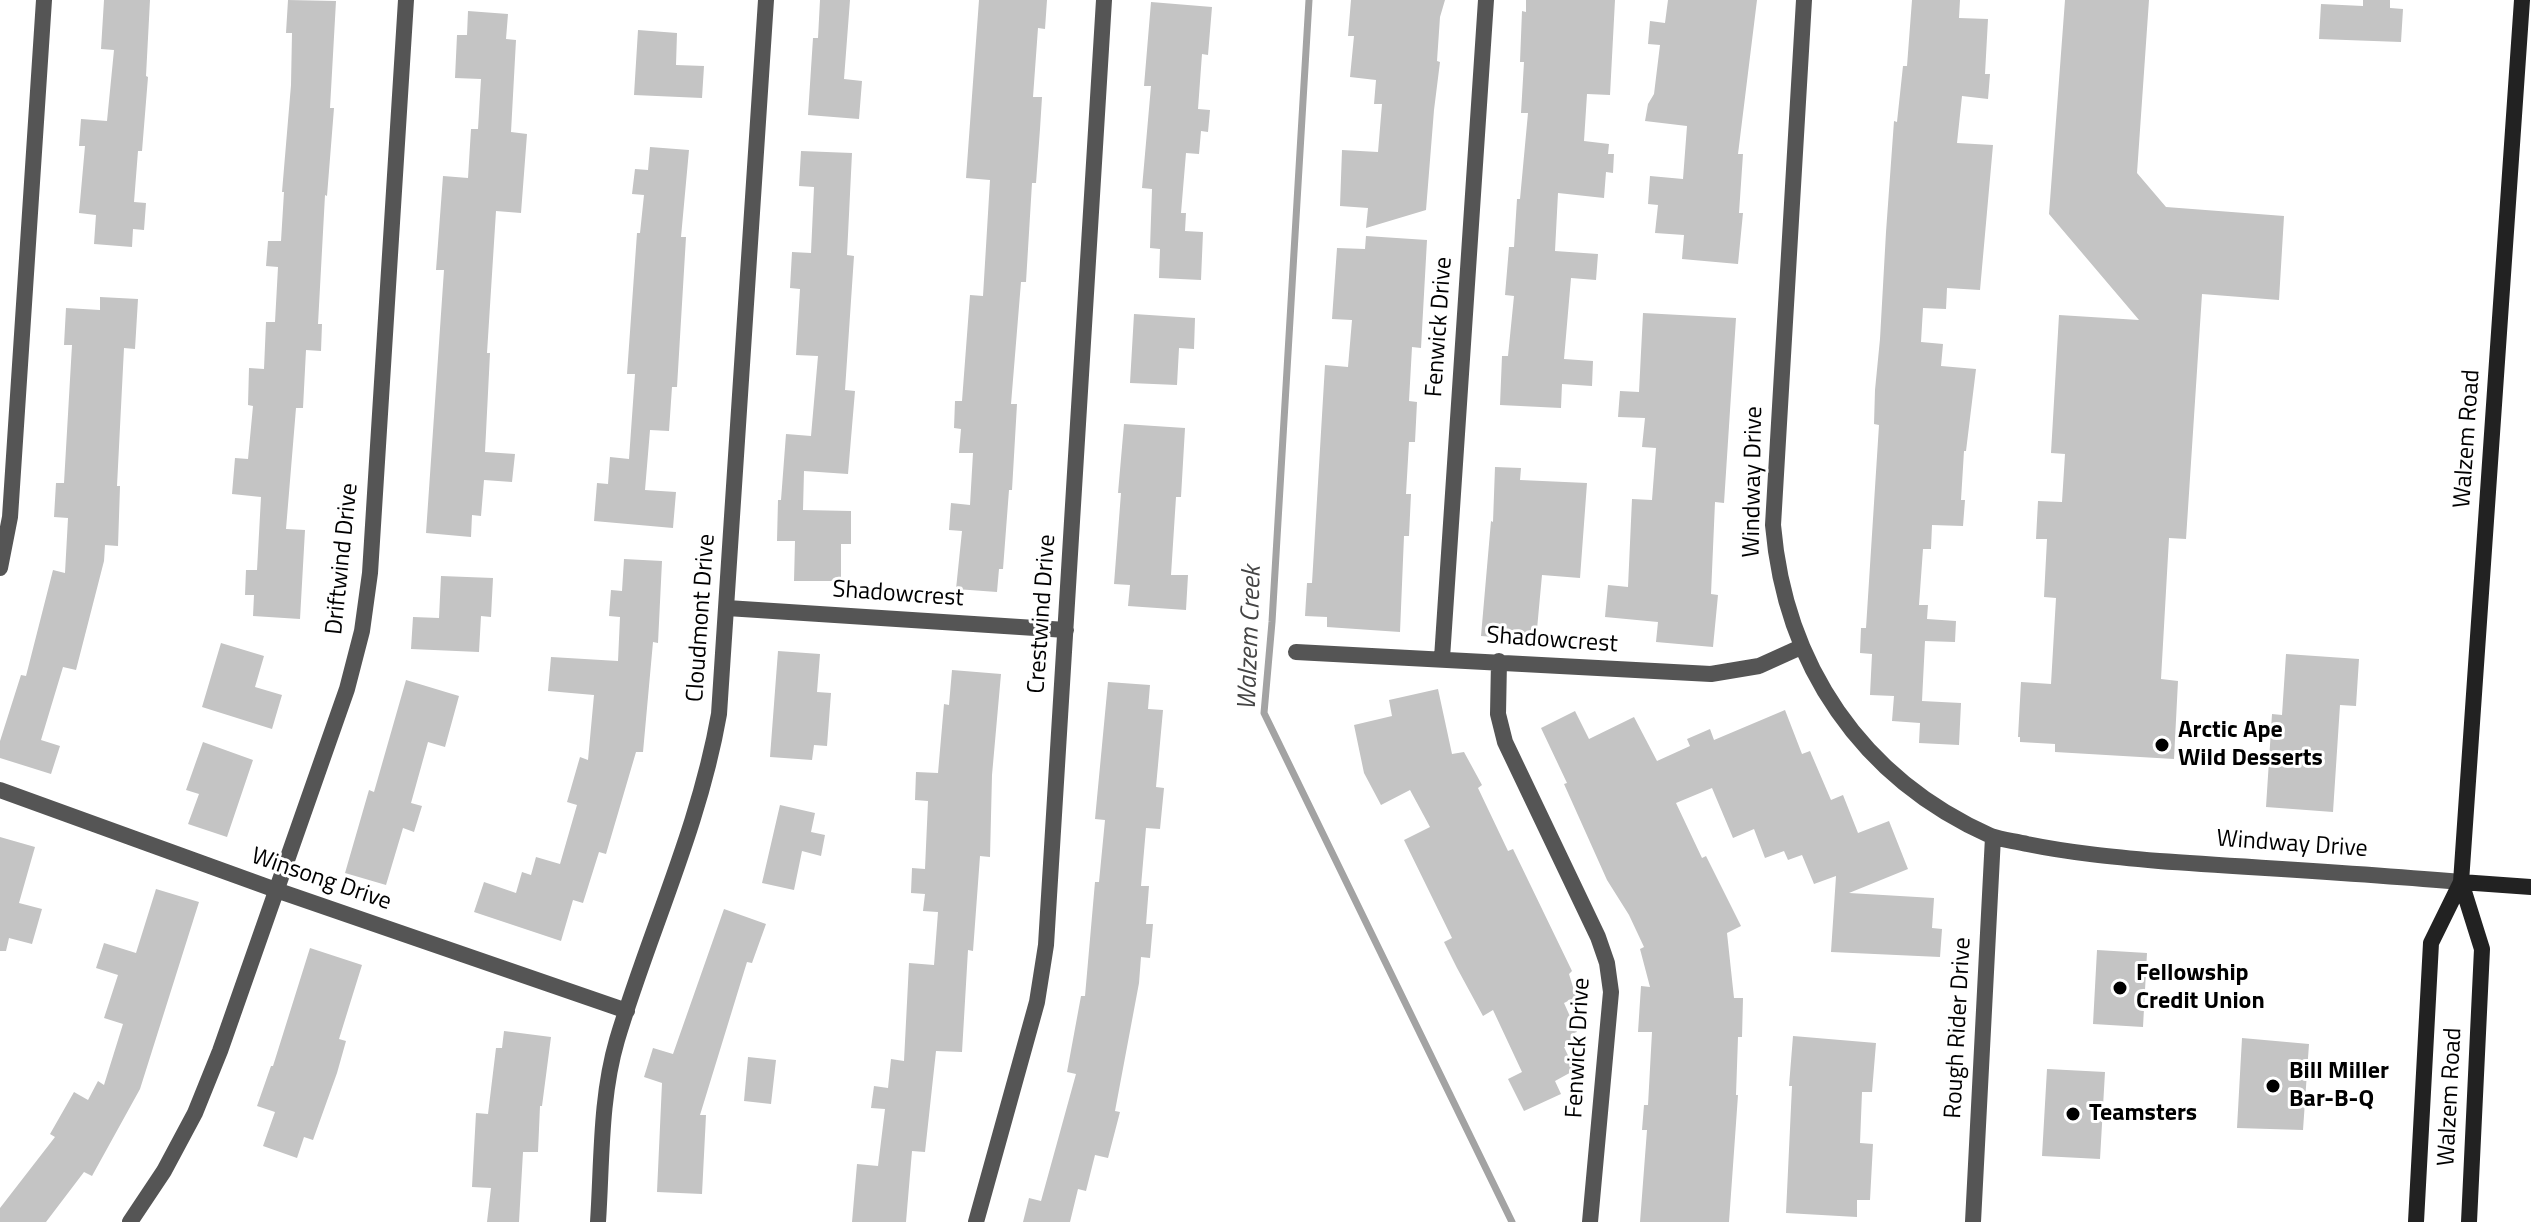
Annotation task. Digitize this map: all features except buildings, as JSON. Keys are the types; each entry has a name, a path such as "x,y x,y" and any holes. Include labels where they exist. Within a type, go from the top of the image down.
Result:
{"main road":[{"name":"Walzem Road","path":"2469,1222 2482,949 2461,882 2522,0"},
{"name":"Walzem Road","path":"2416,1222 2431,943 2461,882"},
{"path":"2461,882 2531,887"}],"street":[{"path":"0,568 10,517 44,0"},
{"name":"Driftwind Drive","path":"130,1222 164,1171 195,1113 220,1051 347,689 362,631 370,573 406,0"},
{"name":"Cloudmont Drive","path":"598,1222 606,1096 617,1042 695,818 710,767 719,714 766,0"},
{"name":"Crestwind Drive","path":"976,1222 1037,1002 1046,945 1104,0"},
{"name":"Fenwick Drive","path":"1442,658 1486,0"},
{"name":"Windway Drive","path":"1804,0 1773,525 1783,596 1801,647 1826,695 1870,751 1925,797 1993,837 2082,855 2461,882"},
{"name":"Shadowcrest","path":"727,608 1066,630"},
{"name":"Shadowcrest","path":"1296,652 1711,674 1759,666 1801,647"},
{"name":"Fenwick Drive","path":"1499,661 1498,714 1505,742 1598,937 1607,963 1611,992 1590,1222"},
{"name":"Winsong Drive","path":"0,790 276,890 627,1011"},
{"name":"Rough Rider Drive","path":"1973,1222 1993,837"}],"waterway":[{"name":"Walzem Creek","path":"1309,0 1264,713 1512,1222"}],"place":[{"name":"Arctic Ape Wild Desserts","path":"2162,745"},
{"name":"Fellowship Credit Union","path":"2120,988"},
{"name":"Bill Miller Bar-B-Q","path":"2273,1086"},
{"name":"Teamsters","path":"2073,1114"}]}
